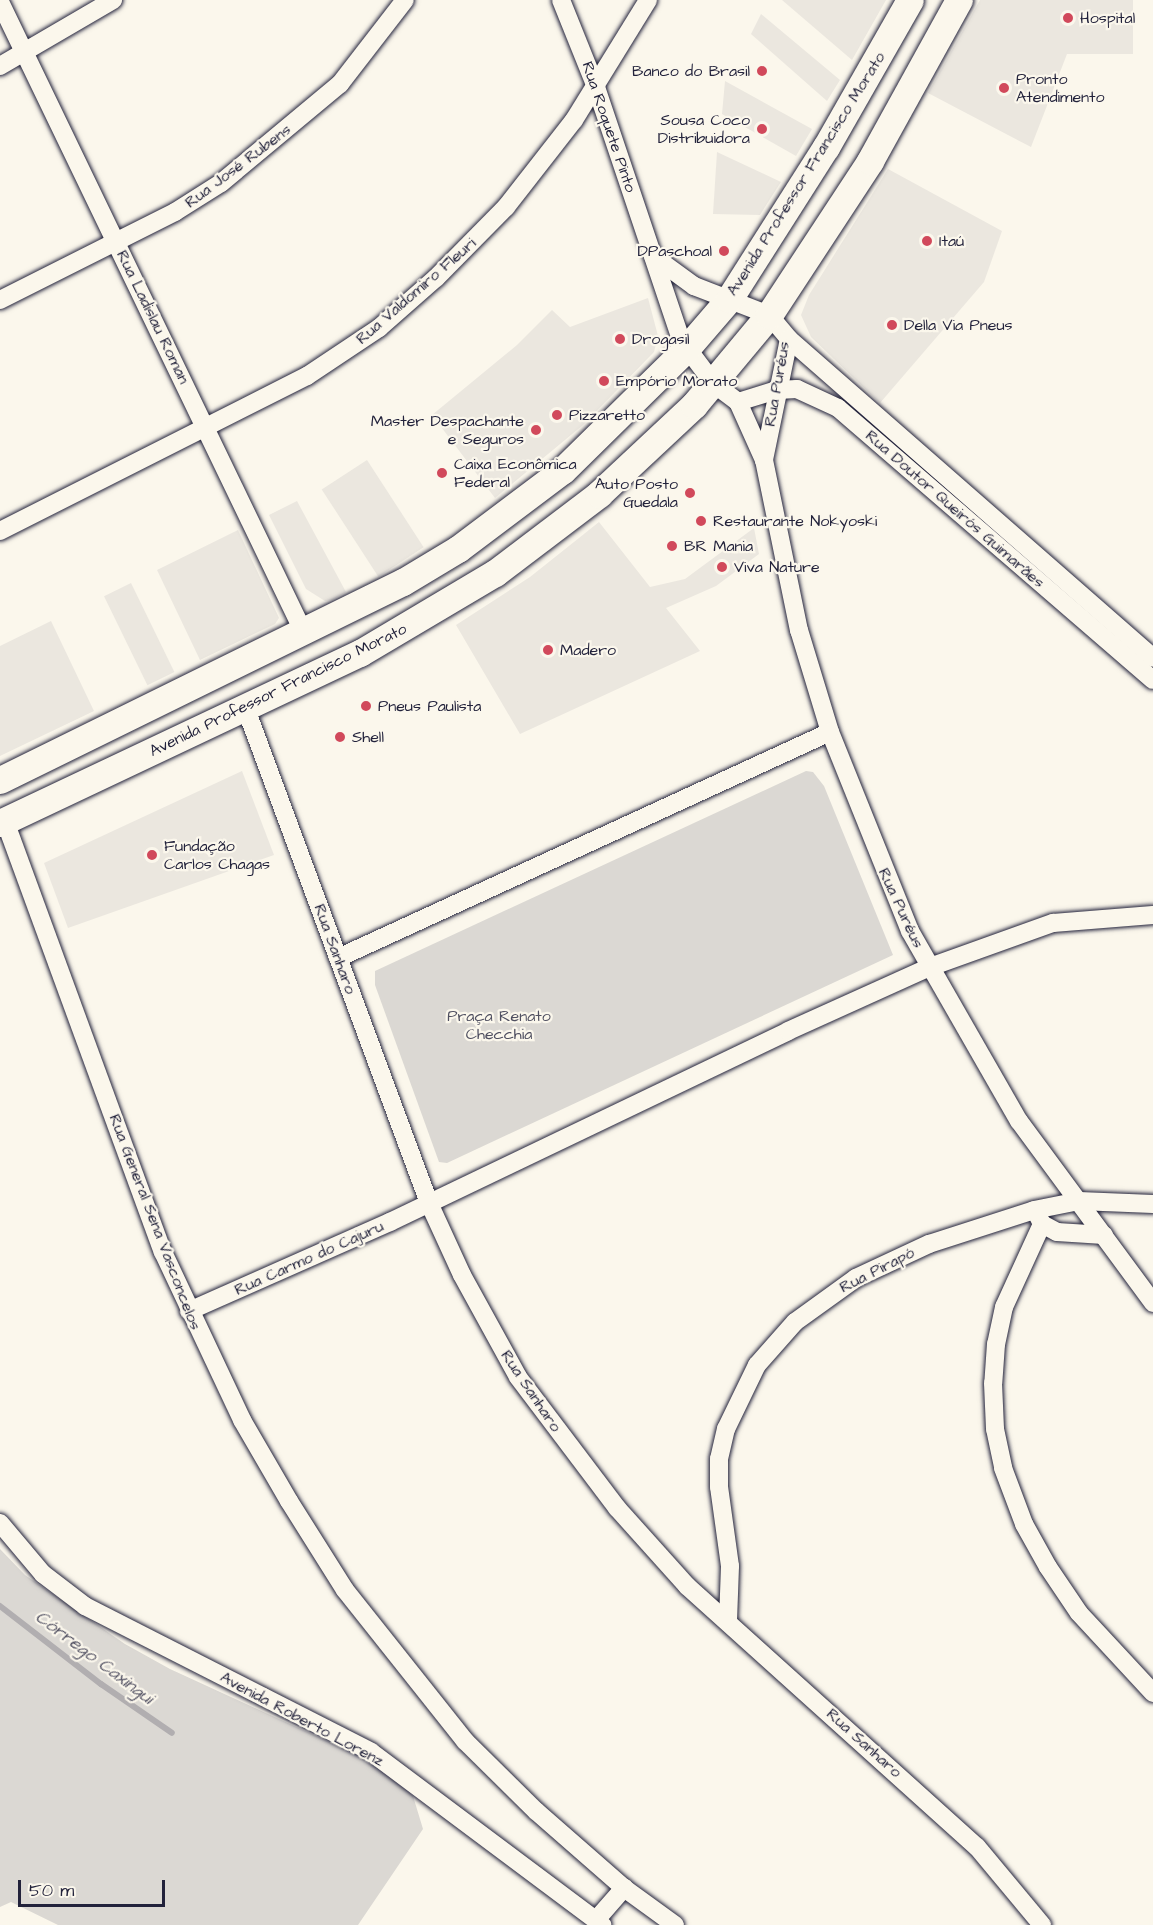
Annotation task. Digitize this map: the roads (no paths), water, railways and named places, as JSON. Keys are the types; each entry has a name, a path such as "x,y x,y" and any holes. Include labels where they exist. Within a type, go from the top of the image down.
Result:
{"highway":[{"name":"Avenida Professor Francisco Morato","path":"0,780 304,633 403,582 511,510 605,433 686,349 729,299 838,128 910,0"},
{"name":"Avenida Professor Francisco Morato","path":"3,822 246,709 360,653 495,573 599,494 714,384 769,315 870,161 959,0"}],"street":[{"path":"0,66 113,0"},
{"name":"Rua José Rubens","path":"0,300 117,242 221,183 316,107 362,58 405,0"},
{"name":"Rua Roquete Pinto","path":"561,0 596,87 671,315 686,349 714,384"},
{"name":"Rua Valdomiro Fleuri","path":"0,531 207,428 340,356 436,278 506,207 596,87 648,0"},
{"name":"Rua Ladislau Roman","path":"0,2 304,633"},
{"path":"653,256 676,276 769,315"},
{"name":"Rua Puréus","path":"764,460 789,339 769,315"},
{"name":"Rua Doutor Queirós Guimarães","path":"789,339 1153,658"},
{"name":"Rua Puréus","path":"714,384 738,402 764,460 799,630 830,732 883,870 930,967 1019,1121 1153,1303"},
{"name":"Rua Doutor Queirós Guimarães","path":"738,402 777,390 814,394 838,408 1153,680"},
{"name":"Rua Sanharo","path":"246,709 429,1203 462,1275 518,1377 617,1508 687,1586 977,1847 1042,1925"},
{"path":"338,958 830,732"},
{"name":"Rua General Sena Vasconcelos","path":"3,822 189,1311 242,1420 345,1590 465,1741 536,1811 624,1888"},
{"path":"429,1203 788,1031 930,967 1053,923 1153,915"},
{"name":"Rua Pirapó","path":"728,1621 730,1566 723,1524 719,1459 726,1429 757,1365 795,1322 856,1278 929,1244 1038,1217 1079,1201 1153,1204"},
{"name":"Rua Carmo do Cajuru","path":"189,1311 429,1203"},
{"path":"1104,1235 1068,1234 1038,1217 1004,1307 996,1344 993,1383 995,1429 1003,1468 1024,1524 1060,1586 1101,1639 1153,1693"},
{"name":"Avenida Roberto Lorenz","path":"0,1523 43,1574 84,1606 371,1752 599,1922"},
{"path":"599,1922 624,1888 675,1925"}],"waterway":[{"name":"Córrego Caxingui","path":"0,1606 101,1684 172,1733"}],"place":[{"name":"Hospital","path":"1068,18"},
{"name":"Banco do Brasil","path":"762,71"},
{"name":"Pronto Atendimento","path":"1004,88"},
{"name":"Sousa Coco Distribuidora","path":"762,129"},
{"name":"Itaú","path":"927,241"},
{"name":"DPaschoal","path":"724,251"},
{"name":"Della Via Pneus","path":"892,325"},
{"name":"Drogasil","path":"620,339"},
{"name":"Empório Morato","path":"604,381"},
{"name":"Pizzaretto","path":"557,415"},
{"name":"Master Despachante e Seguros","path":"536,430"},
{"name":"Caixa Econômica Federal","path":"442,473"},
{"name":"Auto Posto Guedala","path":"690,493"},
{"name":"Restaurante Nokyoski","path":"701,521"},
{"name":"BR Mania","path":"672,546"},
{"name":"Viva Nature","path":"722,567"},
{"name":"Madero","path":"548,650"},
{"name":"Pneus Paulista","path":"366,706"},
{"name":"Shell","path":"340,737"},
{"name":"Fundação Carlos Chagas","path":"152,855"}],"park label":[{"name":"Praça Renato Checchia","path":"499,1025"}]}
